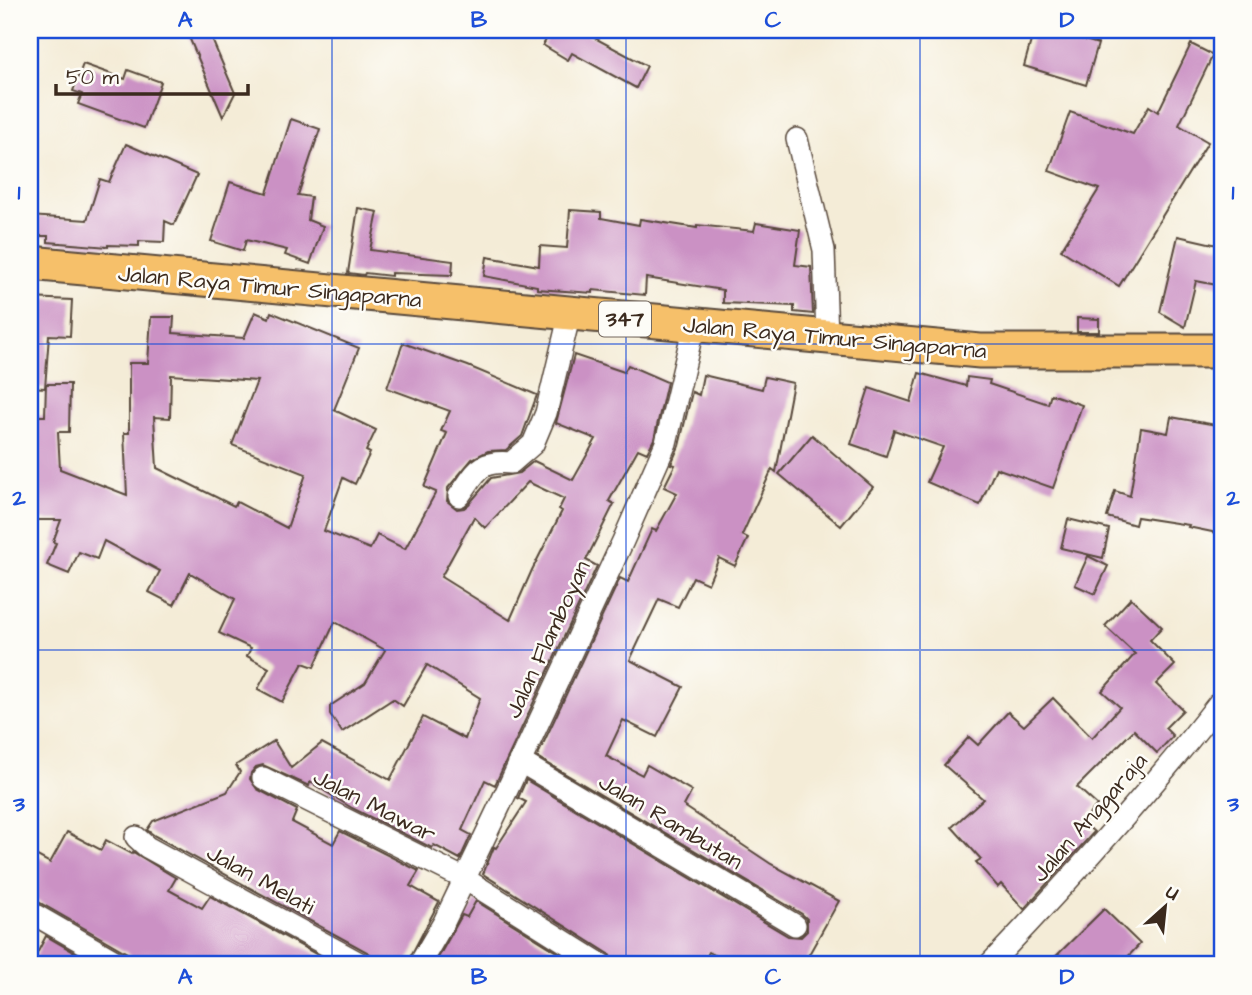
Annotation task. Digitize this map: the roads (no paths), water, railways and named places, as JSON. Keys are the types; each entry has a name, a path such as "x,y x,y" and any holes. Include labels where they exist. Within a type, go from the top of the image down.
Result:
{"main road":[{"name":"Jalan Raya Timur Singaparna","path":"30,263 980,351 1222,351"}],"street":[{"path":"797,139 824,250 827,337"},
{"path":"459,496 478,469 492,461 512,463 533,443 546,413 570,313"},
{"name":"Jalan Flamboyan","path":"419,965 465,879 666,443 694,325"},
{"name":"Jalan Anggaraja","path":"989,965 1067,883 1184,748 1222,699"},
{"name":"Jalan Rambutan","path":"519,761 795,925"},
{"name":"Jalan Mawar","path":"262,778 465,879 602,965"},
{"name":"Jalan Melati","path":"136,837 147,847 363,965"},
{"path":"30,912 122,965"}]}
